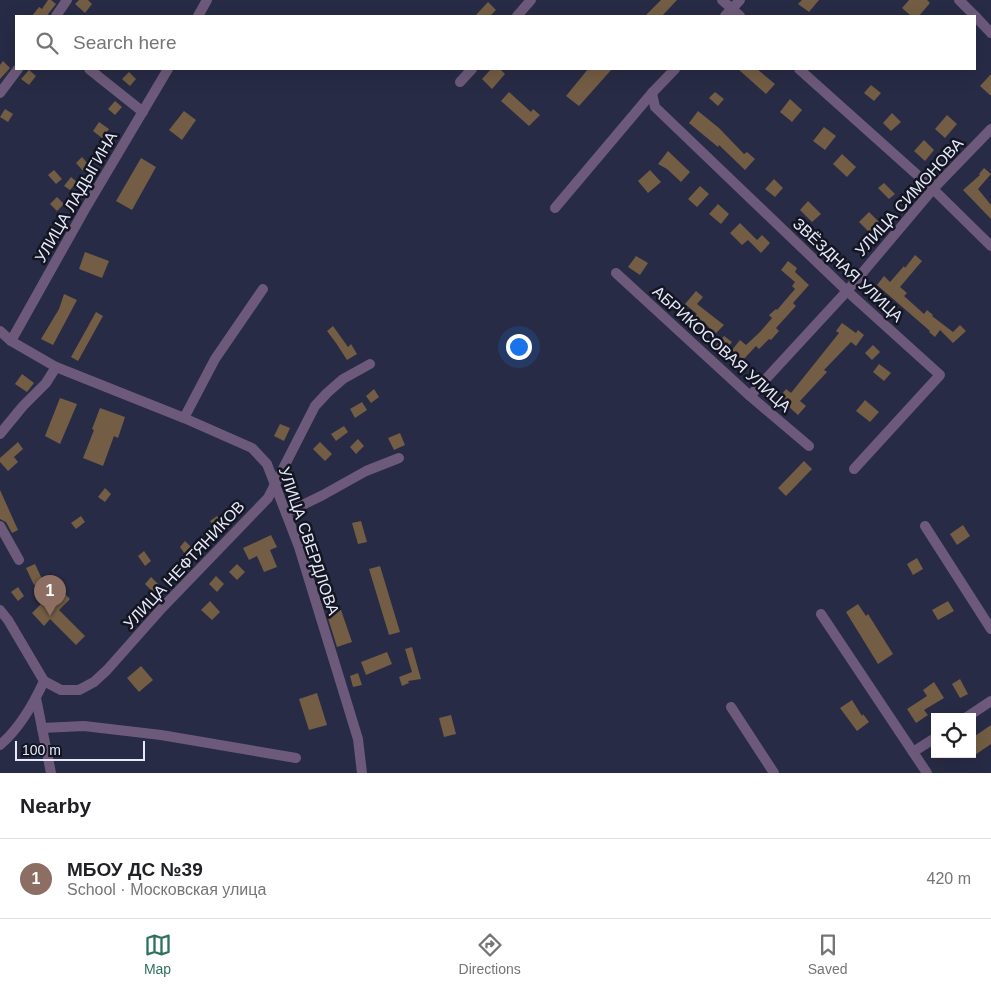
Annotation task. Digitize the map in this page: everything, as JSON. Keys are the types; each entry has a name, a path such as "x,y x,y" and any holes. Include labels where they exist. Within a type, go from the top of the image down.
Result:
{"street":[{"path":"57,15 67,0"},
{"path":"199,15 208,0"},
{"path":"518,15 531,0"},
{"path":"722,0 729,12 740,0"},
{"path":"959,0 974,15"},
{"path":"976,17 991,33"},
{"path":"0,93 17,70"},
{"path":"90,70 143,112"},
{"name":"УЛИЦА ЛАДЫГИНА","path":"11,341 85,209 167,70"},
{"path":"460,82 471,70"},
{"path":"555,208 652,93 674,70"},
{"path":"800,70 933,189 991,246"},
{"name":"ЗВЁЗДНАЯ УЛИЦА","path":"652,93 655,107 847,291 940,375 854,469"},
{"name":"УЛИЦА СИМОНОВА","path":"750,396 847,291 933,189 991,129"},
{"name":"АБРИКОСОВАЯ УЛИЦА","path":"616,273 750,396 809,446"},
{"path":"184,418 215,360 263,289"},
{"name":"УЛИЦА СВЕРДЛОВА","path":"0,331 11,341 56,368 184,418 252,448 267,464 299,547 358,739 362,773"},
{"name":"УЛИЦА НЕФТЯНИКОВ","path":"44,681 61,690 79,690 94,682 107,670 162,608 268,498 316,406 327,393 343,379 370,364"},
{"path":"0,434 23,406 46,383 56,368"},
{"path":"286,513 323,496 366,471 399,458"},
{"path":"0,526 3,537 19,560"},
{"path":"925,526 991,629"},
{"path":"0,610 8,620 44,681 36,698 11,736 0,745"},
{"path":"821,614 927,773"},
{"path":"36,698 51,773"},
{"path":"973,713 991,701"},
{"path":"731,707 774,773"},
{"path":"42,728 84,726 162,735 296,758"},
{"path":"913,752 931,741"}],"building":[{"path":"48,0 56,4 48,15 33,15 39,7 42,9"},
{"path":"79,0 88,0 92,4 85,13 75,4"},
{"path":"661,0 677,0 663,15 646,15"},
{"path":"802,0 819,0 809,12 798,4"},
{"path":"909,0 927,0 930,3 920,15 910,15 902,8"},
{"path":"488,2 496,10 491,15 476,15"},
{"path":"3,61 10,68 0,79 0,65"},
{"path":"29,70 36,76 29,85 21,79"},
{"path":"490,70 501,70 505,74 492,89 482,79"},
{"path":"587,70 611,70 579,106 566,96"},
{"path":"739,70 758,70 775,84 766,94"},
{"path":"129,72 136,79 130,86 122,79"},
{"path":"991,74 991,96 980,86"},
{"path":"871,85 881,93 874,101 864,93"},
{"path":"509,92 531,112 533,109 540,115 529,126 501,101"},
{"path":"715,92 724,99 718,106 709,98"},
{"path":"790,99 802,110 792,122 780,112"},
{"path":"115,101 122,107 115,115 108,109"},
{"path":"5,109 13,114 8,122 0,117"},
{"path":"184,111 196,120 182,140 169,130"},
{"path":"698,111 719,128 744,154 747,152 755,159 745,170 719,145 718,147 689,123"},
{"path":"892,113 901,122 891,131 883,123"},
{"path":"947,115 957,124 945,138 935,129"},
{"path":"99,122 109,129 102,138 93,131"},
{"path":"824,127 836,136 825,150 813,141"},
{"path":"924,140 934,150 925,161 914,151"},
{"path":"668,151 690,172 681,182 667,169 658,164"},
{"path":"842,154 856,167 847,177 833,164"},
{"path":"82,157 89,165 83,171 76,163"},
{"path":"141,158 156,167 132,210 116,201"},
{"path":"984,168 991,174 978,189 991,205 991,219 963,190 980,175"},
{"path":"54,170 62,179 56,184 48,175"},
{"path":"650,170 661,182 648,193 638,181"},
{"path":"71,177 77,182 70,190 64,186"},
{"path":"774,179 783,188 775,197 765,189"},
{"path":"884,183 895,194 889,199 878,188"},
{"path":"700,186 709,194 697,207 688,199"},
{"path":"57,197 64,204 57,211 50,204"},
{"path":"808,201 821,214 812,222 800,210"},
{"path":"718,204 729,214 721,224 709,214"},
{"path":"869,212 879,222 869,232 859,222"},
{"path":"740,223 757,240 762,235 770,243 761,253 748,240 742,245 730,233"},
{"path":"85,252 109,261 102,278 79,269"},
{"path":"915,255 922,261 900,287 907,293 904,296 924,314 927,310 953,332 960,325 966,331 953,343 940,330 935,337 877,285 884,276 890,282"},
{"path":"636,256 648,263 640,275 628,267"},
{"path":"788,261 797,268 795,272 809,285 793,303 796,306 776,328 779,331 759,349 756,346 743,360 732,350 740,340 746,345 760,332 772,318 769,315 777,310 795,289 792,286 795,282 781,270"},
{"path":"696,291 703,297 697,304 724,325 715,334 703,321 701,323 694,317 697,314 685,304"},
{"path":"64,294 77,300 53,345 41,339 59,309"},
{"path":"96,312 103,316 78,361 71,357"},
{"path":"842,323 856,333 858,330 864,335 856,346 851,342 824,370 827,372 800,401 806,406 798,415 779,398 786,389 791,393 839,333 836,331"},
{"path":"333,326 348,347 351,344 357,354 347,360 327,331"},
{"path":"724,336 732,342 723,353 715,346"},
{"path":"873,345 880,352 872,360 865,353"},
{"path":"879,364 891,373 884,381 873,372"},
{"path":"22,374 34,383 27,392 15,384"},
{"path":"374,389 379,397 371,403 366,396"},
{"path":"60,398 77,404 60,444 45,436"},
{"path":"865,400 879,412 870,422 856,411"},
{"path":"362,402 367,410 355,418 350,409"},
{"path":"100,408 125,417 118,438 114,436 103,466 83,458"},
{"path":"280,424 290,428 284,441 274,436"},
{"path":"344,426 348,432 336,441 331,434"},
{"path":"400,433 405,445 394,450 388,438"},
{"path":"358,439 364,446 356,454 350,447"},
{"path":"18,442 23,449 14,457 18,462 8,471 0,462 0,458"},
{"path":"320,442 332,454 325,461 313,449"},
{"path":"804,461 812,469 786,496 778,488"},
{"path":"105,488 111,494 105,502 98,497"},
{"path":"0,490 18,530 12,533 6,522 0,519"},
{"path":"81,516 85,522 76,529 71,523"},
{"path":"217,516 223,523 216,529 210,521"},
{"path":"361,521 367,542 358,544 352,523"},
{"path":"963,525 970,536 957,545 950,534"},
{"path":"271,535 277,547 270,550 277,567 264,572 257,556 249,560 243,548"},
{"path":"185,541 194,550 187,557 180,547"},
{"path":"144,551 151,561 145,566 138,556"},
{"path":"917,558 923,569 913,575 907,564"},
{"path":"35,564 43,581 34,585 26,568"},
{"path":"237,564 245,572 237,580 229,572"},
{"path":"380,566 400,632 389,635 369,569"},
{"path":"216,576 224,584 217,592 209,584"},
{"path":"151,577 160,586 154,593 145,584"},
{"path":"18,587 24,596 18,601 11,592"},
{"path":"58,587 70,599 59,610 85,636 76,645 50,619 44,626 32,613"},
{"path":"210,601 220,612 212,620 201,610"},
{"path":"948,601 954,611 938,620 932,610"},
{"path":"858,604 866,616 868,614 893,654 878,664 846,612"},
{"path":"341,610 352,642 337,647 327,615"},
{"path":"412,647 421,679 408,681 409,683 402,686 399,677 412,672 405,649"},
{"path":"387,652 392,664 366,675 361,662"},
{"path":"141,666 153,680 139,692 127,678"},
{"path":"358,673 362,685 353,687 350,676"},
{"path":"960,679 968,694 960,698 952,684"},
{"path":"934,682 944,698 924,710 928,715 916,723 907,709 927,696 923,690"},
{"path":"317,693 327,725 309,730 299,699"},
{"path":"852,700 862,716 863,714 869,722 857,731 840,708"},
{"path":"451,715 456,734 444,737 439,718"},
{"path":"991,725 991,744 976,754 976,735"}],"place":[{"name":"МБОУ ДС №39","path":"50,616"}]}
